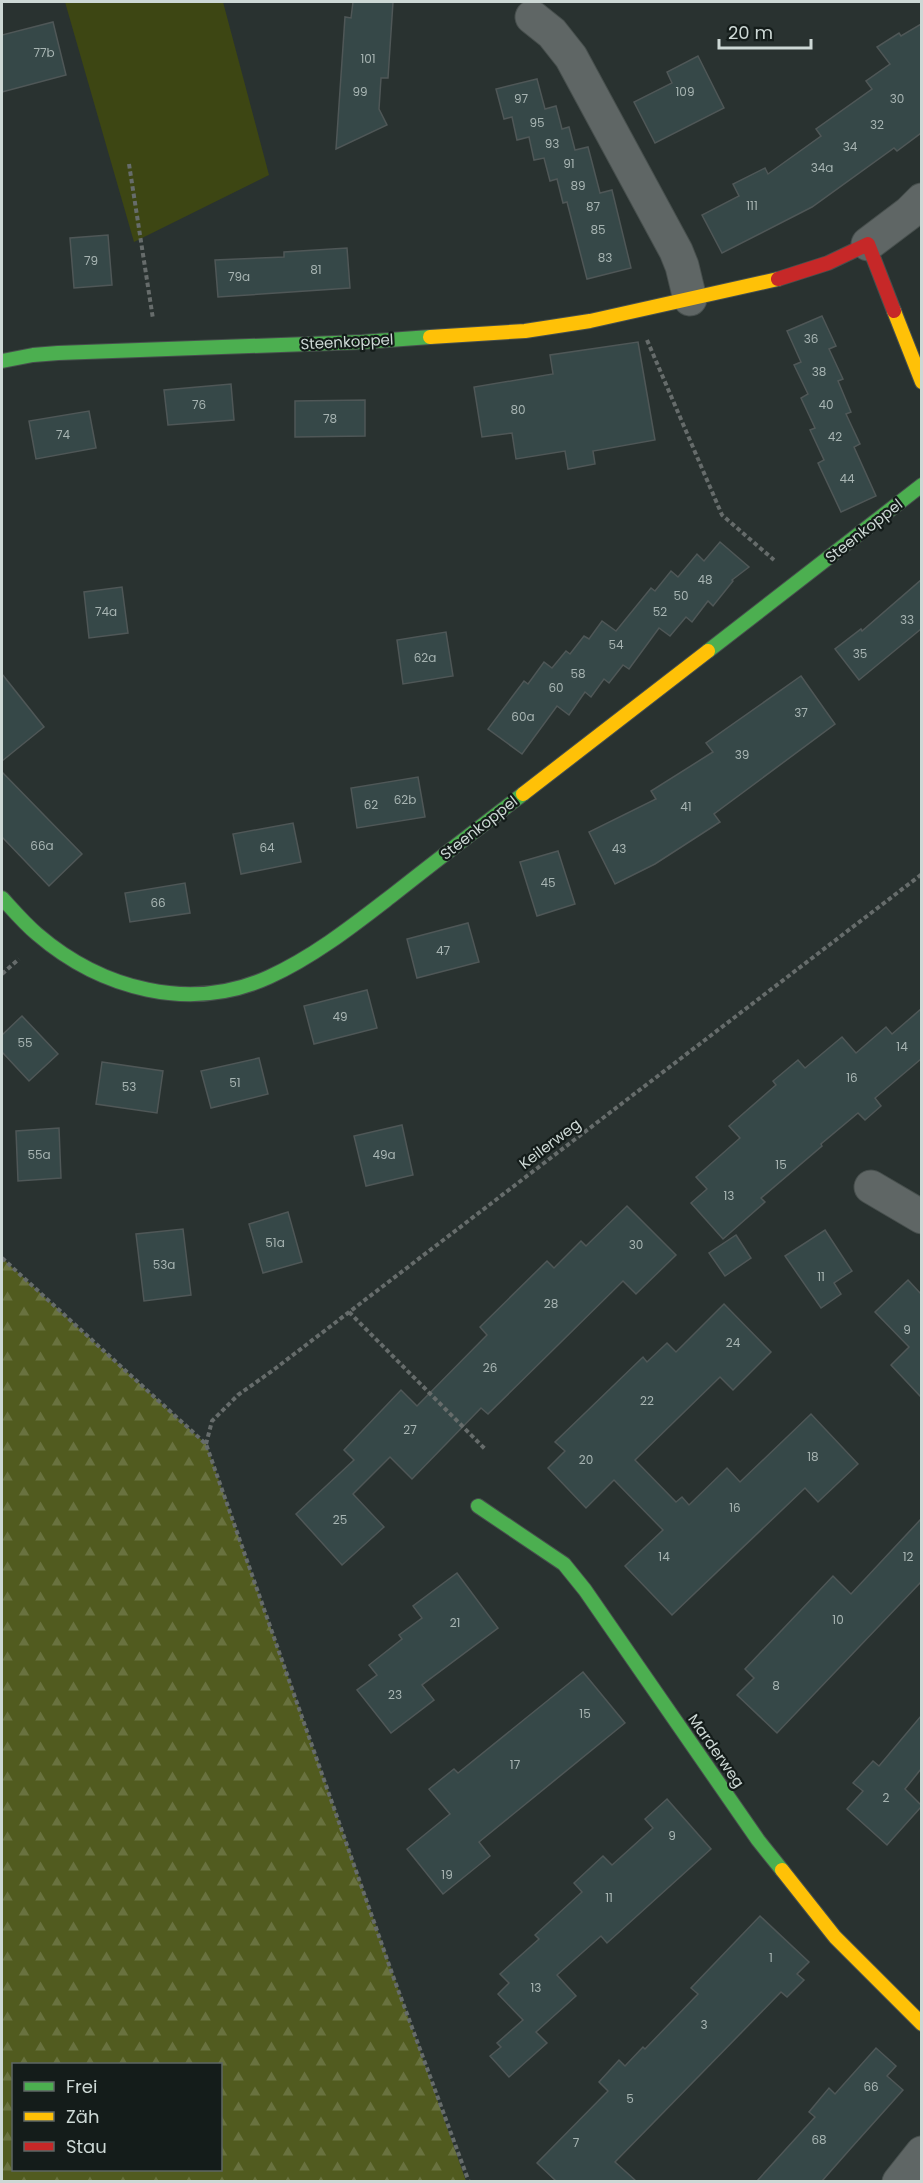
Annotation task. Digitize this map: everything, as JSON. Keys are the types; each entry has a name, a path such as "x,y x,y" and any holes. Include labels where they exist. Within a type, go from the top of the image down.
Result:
{"street":[{"path":"532,17 552,33 571,57 676,251 690,299"},
{"name":"Steenkoppel","path":"2,362 58,352 362,342 525,331 590,321 764,283 828,263 868,244 909,213 921,200"},
{"path":"868,244 921,382"},
{"name":"Steenkoppel","path":"2,898 42,939 64,956 88,970 128,986 155,993 194,996 255,983 298,961 360,920 921,485"},
{"path":"871,1187 921,1217"},
{"name":"Marderweg","path":"478,1506 564,1564 585,1590 758,1840 835,1937 921,2024"},
{"path":"899,2181 921,2153"}],"path":[{"path":"129,164 158,349"},
{"path":"635,311 722,515 798,581"},
{"name":"Keilerweg","path":"206,1444 212,1421 238,1395 637,1093 921,874"},
{"path":"2,1258 206,1444 393,1976 469,2181"},
{"path":"349,1312 486,1450"}],"green space":[{"path":"65,2 223,2 269,175 134,242"},
{"path":"2,1258 206,1444 466,2181 2,2181"}],"building":[{"path":"353,2 393,2 388,78 381,78 379,109 387,125 336,149 345,17 351,18"},
{"path":"53,22 66,75 2,92 2,35"},
{"path":"921,24 921,133 897,151 894,148 812,207 722,253 702,215 739,196 733,184 765,168 768,174 821,136 816,129 872,89 866,81 890,64 877,47 899,33 901,36"},
{"path":"698,56 724,108 655,143 634,102 672,83 667,72"},
{"path":"537,79 545,109 556,106 562,129 569,127 575,150 588,147 600,193 612,190 631,268 587,279 567,202 563,203 557,179 550,181 544,158 534,160 529,137 517,140 512,117 504,119 496,89"},
{"path":"108,235 112,285 74,288 70,238"},
{"path":"347,248 350,288 218,297 215,260 284,257 284,252"},
{"path":"822,316 836,346 829,349 843,379 838,381 851,412 846,414 860,444 854,447 876,496 841,512 818,463 824,460 810,430 815,428 801,398 808,394 794,365 801,362 787,331"},
{"path":"638,342 655,440 593,451 595,464 568,469 565,451 516,459 512,433 482,437 474,387 553,374 550,355"},
{"path":"231,384 234,420 168,425 164,390"},
{"path":"365,400 365,436 295,437 295,401"},
{"path":"89,411 96,448 36,459 29,421"},
{"path":"720,542 749,567 732,580 713,606 708,601 692,622 686,617 670,636 659,628 629,669 623,665 609,683 604,679 591,697 585,692 569,715 557,706 522,754 488,729 524,681 528,684 544,662 552,668 566,651 570,654 584,636 589,639 602,621 616,631 651,588 655,591 671,571 678,577 697,554 704,561"},
{"path":"921,580 921,629 859,680 835,649 861,629 862,631"},
{"path":"122,587 128,633 89,638 84,592"},
{"path":"446,632 453,676 403,684 397,640"},
{"path":"2,674 44,727 2,761"},
{"path":"801,676 835,724 714,814 720,822 655,864 615,884 589,832 656,799 651,791 713,752 706,743"},
{"path":"2,772 82,854 49,886 2,837"},
{"path":"418,777 425,817 357,828 351,788"},
{"path":"293,823 301,862 241,874 233,834"},
{"path":"558,851 575,904 537,916 520,862"},
{"path":"185,883 190,913 130,922 125,893"},
{"path":"468,923 479,962 417,978 407,939"},
{"path":"367,990 377,1028 314,1044 304,1006"},
{"path":"921,1009 921,1059 875,1098 881,1106 865,1120 858,1113 821,1144 822,1146 761,1198 765,1202 723,1239 691,1203 707,1189 696,1177 740,1138 729,1126 776,1085 773,1081 798,1060 805,1068 842,1037 856,1053 886,1027 892,1034"},
{"path":"22,1016 58,1054 29,1081 2,1052 2,1035"},
{"path":"259,1058 268,1094 211,1108 201,1071"},
{"path":"102,1062 163,1071 157,1113 96,1104"},
{"path":"402,1125 413,1175 366,1186 354,1136"},
{"path":"59,1128 61,1178 18,1181 16,1131"},
{"path":"627,1206 676,1255 636,1294 623,1281 488,1414 481,1408 412,1479 390,1457 353,1494 384,1527 342,1565 296,1514 354,1460 344,1450 401,1390 417,1406 487,1335 480,1327 547,1261 554,1268 581,1241 586,1246"},
{"path":"288,1212 302,1262 263,1273 249,1224"},
{"path":"183,1229 191,1295 144,1301 136,1234"},
{"path":"825,1230 852,1271 834,1283 841,1294 821,1308 785,1256"},
{"path":"736,1235 751,1258 725,1276 709,1253"},
{"path":"908,1280 921,1294 921,1397 891,1365 909,1347 875,1312"},
{"path":"724,1304 771,1352 733,1390 720,1377 635,1460 676,1502 682,1497 689,1505 727,1468 740,1482 811,1414 858,1464 818,1502 805,1488 672,1615 625,1566 663,1530 614,1480 586,1508 548,1468 565,1451 555,1442 643,1357 647,1362 667,1343 676,1352"},
{"path":"921,1519 921,1582 777,1733 737,1695 754,1678 745,1669 833,1576 851,1594"},
{"path":"457,1573 498,1628 422,1685 434,1700 391,1733 357,1690 377,1675 369,1665 402,1639 399,1635 422,1618 413,1606"},
{"path":"583,1672 625,1723 479,1842 490,1856 443,1894 407,1849 450,1814 429,1789 454,1769 458,1773"},
{"path":"921,1716 921,1769 905,1789 921,1807 887,1845 847,1809 863,1791 853,1783 873,1761 879,1766"},
{"path":"667,1799 711,1849 607,1943 601,1936 557,1975 576,1996 536,2032 547,2043 509,2077 490,2056 501,2047 497,2043 523,2020 498,1994 509,1983 500,1974 539,1939 535,1935 582,1892 574,1883 603,1856 612,1865 653,1828 645,1819"},
{"path":"760,1916 809,1962 797,1974 804,1980 787,1997 781,1992 615,2162 636,2181 556,2181 537,2163 608,2091 599,2082 619,2060 625,2066 643,2047 645,2049 698,1994 691,1988"},
{"path":"876,2048 896,2066 887,2076 903,2090 822,2181 757,2181 815,2117 809,2112 829,2088 835,2094"}],"traffic: fast":[{"path":"2,361 58,353 362,342 430,337"},
{"path":"708,651 922,485"},
{"path":"2,898 32,930 62,953 89,969 118,981 147,990 178,994 208,993 239,988 286,969 334,939 523,794"},
{"path":"478,1506 564,1564 585,1590 758,1840 782,1870"}],"traffic: slow":[{"path":"430,337 525,331 590,321 778,279"},
{"path":"894,311 922,382"},
{"path":"523,794 708,651"},
{"path":"782,1870 835,1937 922,2024"}],"traffic: jam":[{"path":"778,279 828,263 868,244 894,311"}]}
